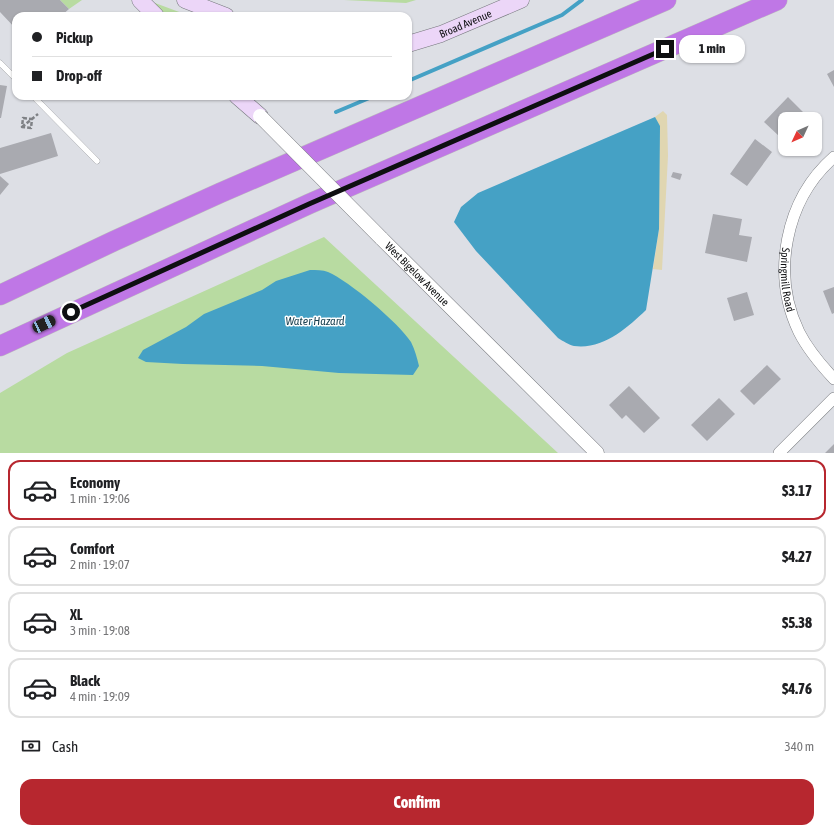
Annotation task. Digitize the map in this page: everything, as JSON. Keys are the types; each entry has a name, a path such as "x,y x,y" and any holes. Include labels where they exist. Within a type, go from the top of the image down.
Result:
{"highway":[{"path":"0,295 213,196 666,0"},
{"path":"0,346 309,204 777,0"}],"main road":[{"path":"140,0 152,12"},
{"path":"185,0 216,12"},
{"name":"Broad Avenue","path":"412,43 441,34 521,0"},
{"name":"West Bigelow Avenue","path":"242,100 260,116"}],"street":[{"name":"West Bigelow Avenue","path":"260,116 597,453"},
{"name":"Springmill Road","path":"834,157 814,178 799,202 792,220 784,258 786,290 792,316 815,358 834,378"},
{"path":"779,453 834,398"}],"lane":[{"path":"0,63 12,74"},
{"path":"37,100 97,161"}],"path":[{"path":"22,127 45,108"},
{"path":"22,127 22,118 32,119"},
{"path":"22,127 30,128 32,119"}],"green space":[{"path":"60,0 82,0 69,9"},
{"path":"344,0 416,0 406,3"},
{"path":"155,3 179,12 158,12 153,5"},
{"path":"324,237 558,453 0,453 0,393 67,353"}],"sand":[{"path":"663,111 667,115 668,156 662,270 653,269 659,229 655,117"}],"water":[{"path":"655,117 660,126 659,229 646,310 631,324 605,341 595,345 574,346 558,338 476,251 454,222 461,207 478,193"},
{"name":"Water Hazard","path":"310,270 326,271 337,277 373,303 396,324 411,342 415,351 419,366 413,375 339,373 262,366 146,362 138,358 143,350 186,327 204,314 262,290 276,281"}],"building":[{"path":"0,0 60,0 69,9 66,12 12,12 12,25 0,12"},
{"path":"834,70 834,87 827,74"},
{"path":"0,85 7,86 1,118 0,118"},
{"path":"788,97 803,112 778,112 778,135 764,122"},
{"path":"51,133 58,156 0,174 0,148"},
{"path":"755,139 772,152 747,186 730,174"},
{"path":"673,172 682,174 680,180 671,177"},
{"path":"0,176 9,184 0,195"},
{"path":"713,214 742,219 739,235 752,237 747,262 705,253"},
{"path":"834,287 834,313 832,314 823,291"},
{"path":"747,292 754,315 734,321 727,298"},
{"path":"767,365 781,379 754,405 740,391"},
{"path":"629,386 660,418 644,433 626,415 622,419 609,405"},
{"path":"719,398 735,414 707,441 691,425"},
{"path":"834,444 834,453 825,453"}],"waterway":[{"path":"412,79 562,15 582,0"},
{"path":"336,112 364,100"}],"route":[{"path":"71,312 309,204 665,49"}]}
